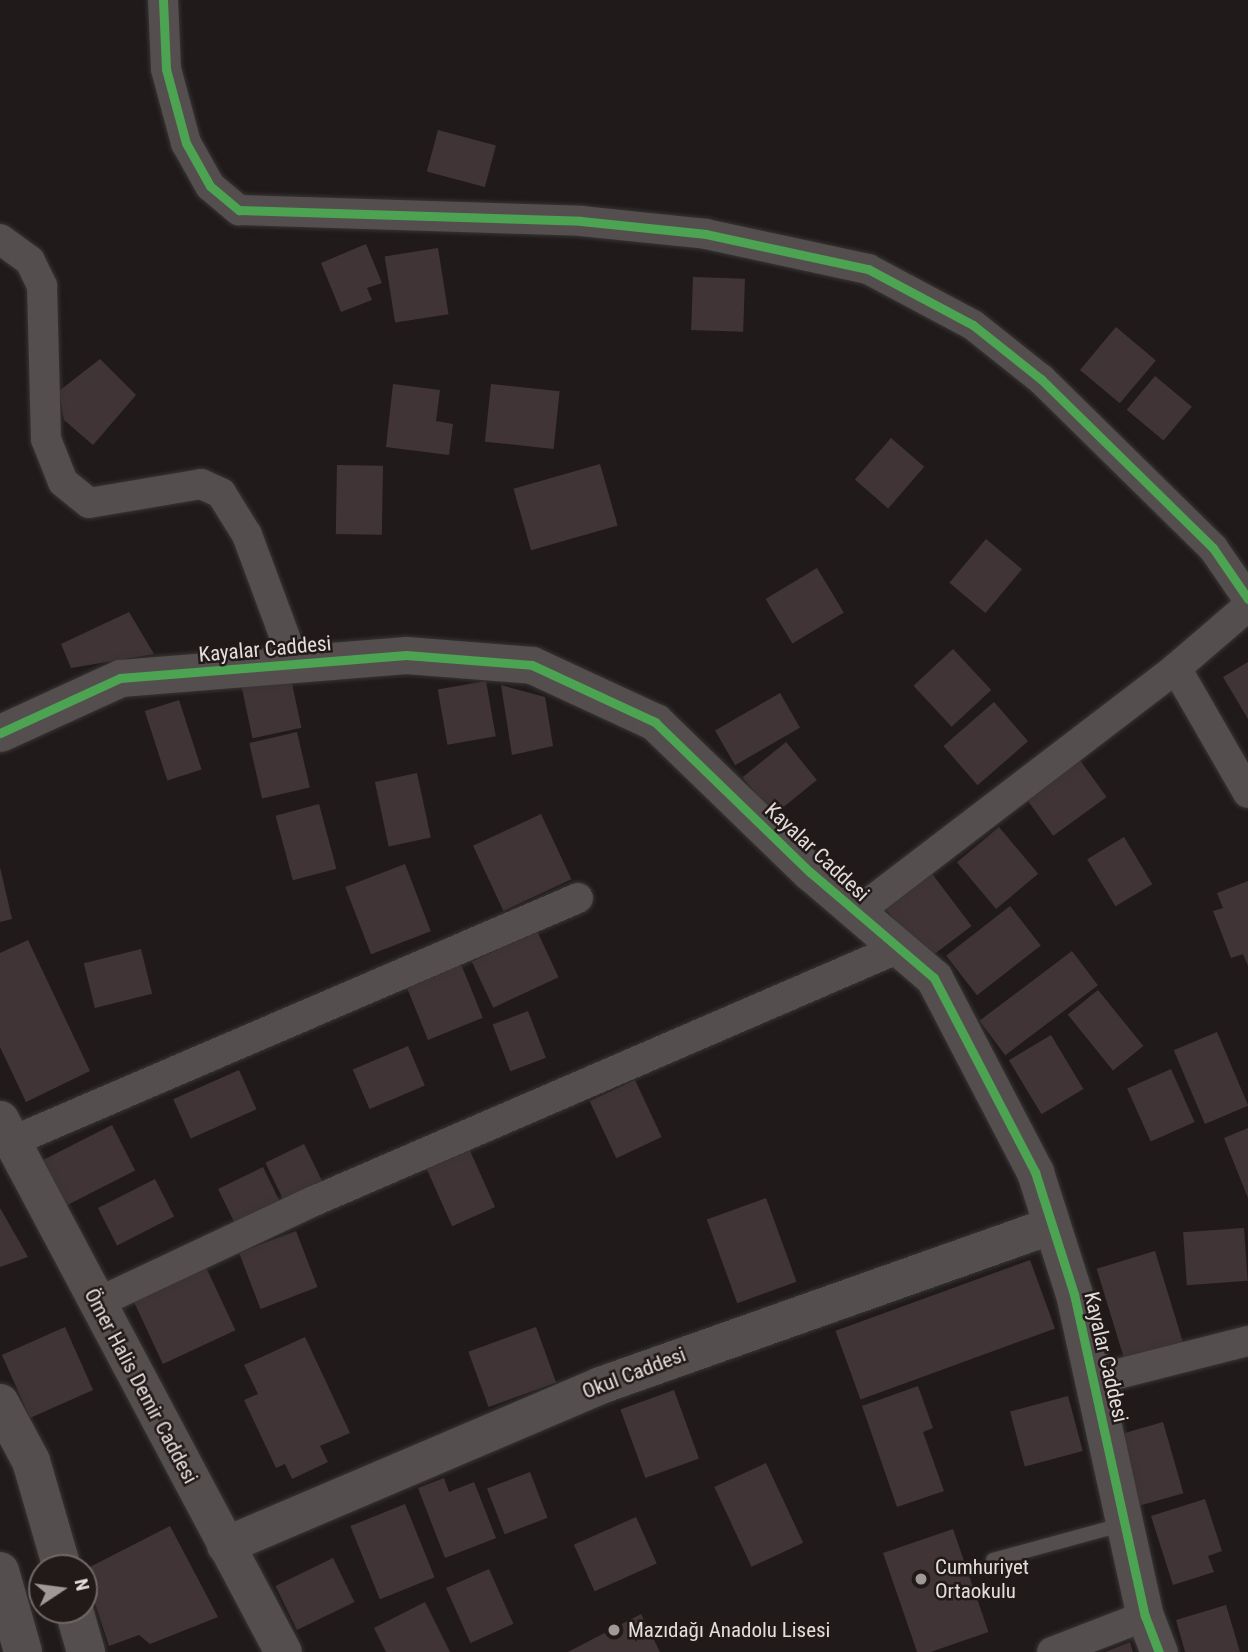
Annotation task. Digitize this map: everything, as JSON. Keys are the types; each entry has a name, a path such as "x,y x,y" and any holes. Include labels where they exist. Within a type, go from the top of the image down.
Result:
{"main road":[{"path":"0,1403 31,1461 58,1554"},
{"path":"0,1571 23,1652"},
{"path":"78,1624 86,1652"}],"street":[{"path":"163,0 166,69 186,143 210,186 239,209 581,221 706,234 868,269 973,325 1041,379 1213,548 1248,599"},
{"path":"0,239 30,261 42,286 46,439 63,482 89,503 201,484 221,493 247,535 295,664"},
{"path":"856,913 1176,668 1248,606"},
{"name":"Kayalar Caddesi","path":"0,733 120,678 406,655 532,666 655,722 856,913 934,978 1035,1172 1094,1380 1145,1616 1159,1652"},
{"path":"1176,668 1248,793"},
{"path":"6,1130 578,898"},
{"path":"97,1303 314,1201 899,948"},
{"name":"Ömer Halis Demir Caddesi","path":"6,1130 282,1652"},
{"name":"Okul Caddesi","path":"225,1545 600,1385 1052,1225"},
{"path":"1094,1380 1248,1341"},
{"path":"1052,1652 1145,1616"}],"lane":[{"path":"993,1560 1126,1524"}],"building":[{"path":"438,130 496,146 485,187 427,172"},
{"path":"366,244 382,283 367,288 372,300 341,312 321,263"},
{"path":"438,248 448,314 395,323 385,256"},
{"path":"693,277 745,279 743,332 691,330"},
{"path":"1116,327 1156,360 1120,403 1080,370"},
{"path":"100,359 136,395 93,445 64,420 59,391"},
{"path":"1155,376 1192,407 1163,441 1127,410"},
{"path":"393,384 440,390 436,421 453,424 449,455 386,447"},
{"path":"491,384 560,391 554,449 485,442"},
{"path":"891,438 924,467 888,508 855,480"},
{"path":"600,464 618,526 531,550 513,489"},
{"path":"337,465 383,466 382,535 336,534"},
{"path":"986,539 1022,569 985,613 949,583"},
{"path":"817,568 844,613 792,643 766,599"},
{"path":"129,612 154,654 71,668 61,644"},
{"path":"953,649 991,690 952,727 914,686"},
{"path":"1248,662 1248,719 1223,677"},
{"path":"290,674 301,728 253,738 241,684"},
{"path":"486,681 496,736 447,745 438,690"},
{"path":"501,685 545,697 553,746 512,755"},
{"path":"780,693 800,728 735,765 715,730"},
{"path":"179,700 202,769 167,781 145,711"},
{"path":"994,702 1028,741 978,785 943,746"},
{"path":"297,732 310,788 262,799 249,743"},
{"path":"786,742 817,780 773,815 742,777"},
{"path":"1079,759 1107,797 1053,836 1026,798"},
{"path":"417,773 431,838 389,846 375,782"},
{"path":"319,804 336,869 293,880 276,816"},
{"path":"541,814 571,879 503,911 473,846"},
{"path":"999,827 1038,874 996,909 957,862"},
{"path":"1124,837 1152,884 1115,906 1087,859"},
{"path":"405,864 431,931 371,954 345,887"},
{"path":"0,867 12,919 0,922"},
{"path":"930,871 972,926 925,961 884,906"},
{"path":"1248,881 1248,966 1243,954 1231,958 1213,911 1223,908 1217,893"},
{"path":"1010,906 1041,945 977,995 946,956"},
{"path":"537,931 559,977 493,1008 472,961"},
{"path":"28,940 90,1071 26,1102 0,1047 0,953"},
{"path":"141,949 152,994 95,1008 84,963"},
{"path":"1072,951 1098,985 1005,1055 979,1021"},
{"path":"461,964 483,1018 428,1040 406,986"},
{"path":"1098,990 1143,1046 1113,1070 1068,1015"},
{"path":"528,1011 546,1058 510,1071 493,1025"},
{"path":"1217,1032 1248,1106 1205,1124 1174,1050"},
{"path":"1051,1035 1083,1089 1041,1114 1009,1060"},
{"path":"408,1046 425,1086 370,1109 353,1069"},
{"path":"1171,1069 1195,1122 1151,1142 1127,1089"},
{"path":"239,1070 256,1109 191,1139 173,1099"},
{"path":"635,1080 662,1137 616,1158 590,1101"},
{"path":"112,1125 135,1170 59,1209 36,1164"},
{"path":"1248,1128 1248,1198 1224,1138"},
{"path":"304,1144 322,1181 283,1200 265,1163"},
{"path":"467,1144 495,1207 452,1226 424,1163"},
{"path":"263,1167 282,1206 237,1228 218,1189"},
{"path":"155,1179 174,1216 117,1245 98,1208"},
{"path":"766,1198 796,1282 737,1303 707,1220"},
{"path":"0,1208 28,1257 0,1267"},
{"path":"1244,1228 1248,1281 1187,1285 1183,1232"},
{"path":"296,1231 318,1287 261,1309 239,1253"},
{"path":"1155,1251 1183,1343 1125,1361 1097,1269"},
{"path":"1030,1260 1055,1329 860,1399 835,1331"},
{"path":"205,1265 235,1330 163,1364 132,1299"},
{"path":"65,1327 93,1390 30,1418 2,1355"},
{"path":"536,1327 556,1382 489,1407 468,1352"},
{"path":"305,1337 350,1433 320,1446 328,1462 292,1479 285,1464 276,1468 244,1400 258,1394 244,1365"},
{"path":"918,1386 933,1428 923,1432 944,1491 897,1507 862,1406"},
{"path":"674,1390 699,1459 645,1478 620,1409"},
{"path":"1068,1396 1083,1451 1025,1467 1010,1412"},
{"path":"1163,1422 1183,1493 1137,1506 1117,1435"},
{"path":"766,1463 803,1543 752,1567 714,1487"},
{"path":"530,1472 548,1518 505,1534 487,1488"},
{"path":"444,1478 449,1492 474,1482 496,1538 445,1558 418,1488"},
{"path":"1205,1499 1222,1551 1208,1556 1214,1572 1173,1585 1151,1516"},
{"path":"405,1504 435,1577 380,1599 350,1526"},
{"path":"636,1517 657,1564 595,1591 574,1545"},
{"path":"170,1526 218,1617 150,1644 139,1635 109,1646 98,1613 98,1563"},
{"path":"953,1529 988,1632 931,1652 917,1652 883,1553"},
{"path":"333,1558 354,1602 297,1630 275,1586"},
{"path":"489,1569 513,1624 470,1643 446,1588"},
{"path":"425,1602 450,1652 386,1652 374,1628"},
{"path":"1226,1605 1240,1652 1185,1652 1176,1620"},
{"path":"641,1614 660,1652 568,1652"},
{"path":"1130,1642 1133,1652 1105,1652"}],"cycle path":[{"path":"163,0 166,69 186,143 210,186 239,210 581,221 706,234 868,269 973,325 1041,379 1213,548 1248,599"},
{"path":"0,733 120,678 406,655 532,665 655,722 810,872 934,978 1035,1172 1074,1294 1145,1616 1159,1652"}],"place":[{"name":"Cumhuriyet Ortaokulu","path":"921,1579"},
{"name":"Mazıdağı Anadolu Lisesi","path":"614,1630"}]}
